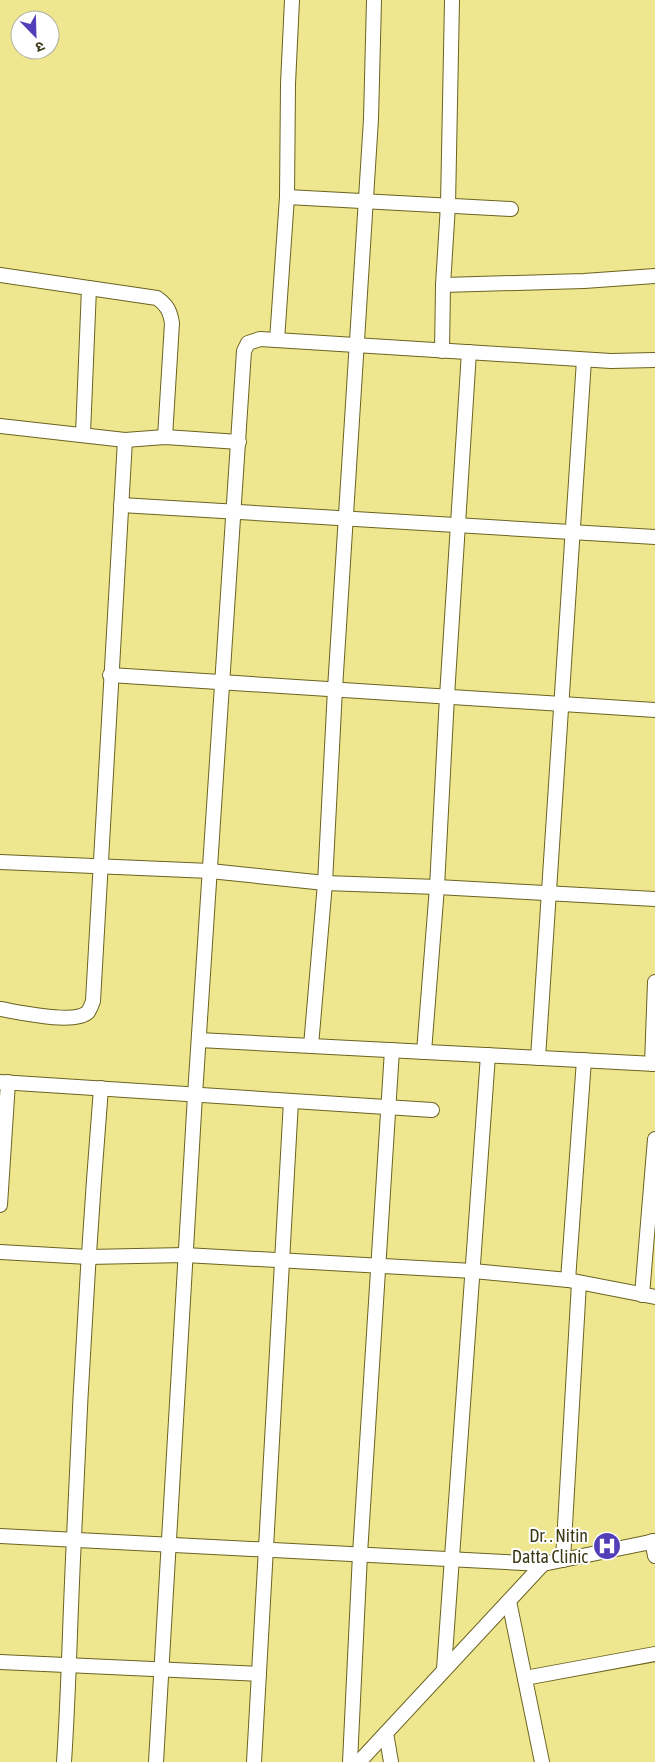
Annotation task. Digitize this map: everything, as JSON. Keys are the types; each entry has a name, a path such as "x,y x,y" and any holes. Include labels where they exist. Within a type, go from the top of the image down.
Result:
{"street":[{"path":"277,340 287,197 288,84 292,0"},
{"path":"311,1046 324,883 371,119 374,0"},
{"path":"442,351 443,285 448,205 452,0"},
{"path":"287,197 511,209"},
{"path":"0,274 157,298 166,304 171,313 172,323 165,437"},
{"path":"443,285 584,281 655,276"},
{"path":"83,434 90,288"},
{"path":"156,1762 195,1094 244,351 248,343 260,339 584,360 655,360"},
{"path":"424,1052 437,887 446,696 468,352"},
{"path":"538,1058 584,360"},
{"path":"0,426 124,440 165,437 239,442"},
{"path":"0,1009 68,1019 88,1012 93,1001 102,866 110,675 124,440"},
{"path":"121,505 655,537"},
{"path":"110,675 655,710"},
{"path":"0,862 210,872 324,883 655,899"},
{"path":"199,1040 653,1064 655,982"},
{"path":"350,1762 360,1554 392,1050"},
{"path":"444,1669 488,1055"},
{"path":"563,1560 584,1060"},
{"path":"0,1205 4,1082 432,1110"},
{"path":"64,1762 88,1257 101,1088"},
{"path":"254,1762 291,1100"},
{"path":"0,1252 88,1257 185,1255 473,1271 574,1282 648,1296 655,1139"},
{"path":"0,1536 543,1564 654,1541 655,1556"},
{"path":"359,1762 543,1564"},
{"path":"509,1601 542,1762"},
{"path":"525,1678 655,1654"},
{"path":"0,1662 259,1674"},
{"path":"386,1733 391,1762"}],"place":[{"name":"Dr. . Nitin Datta Clinic","path":"607,1546"}]}
